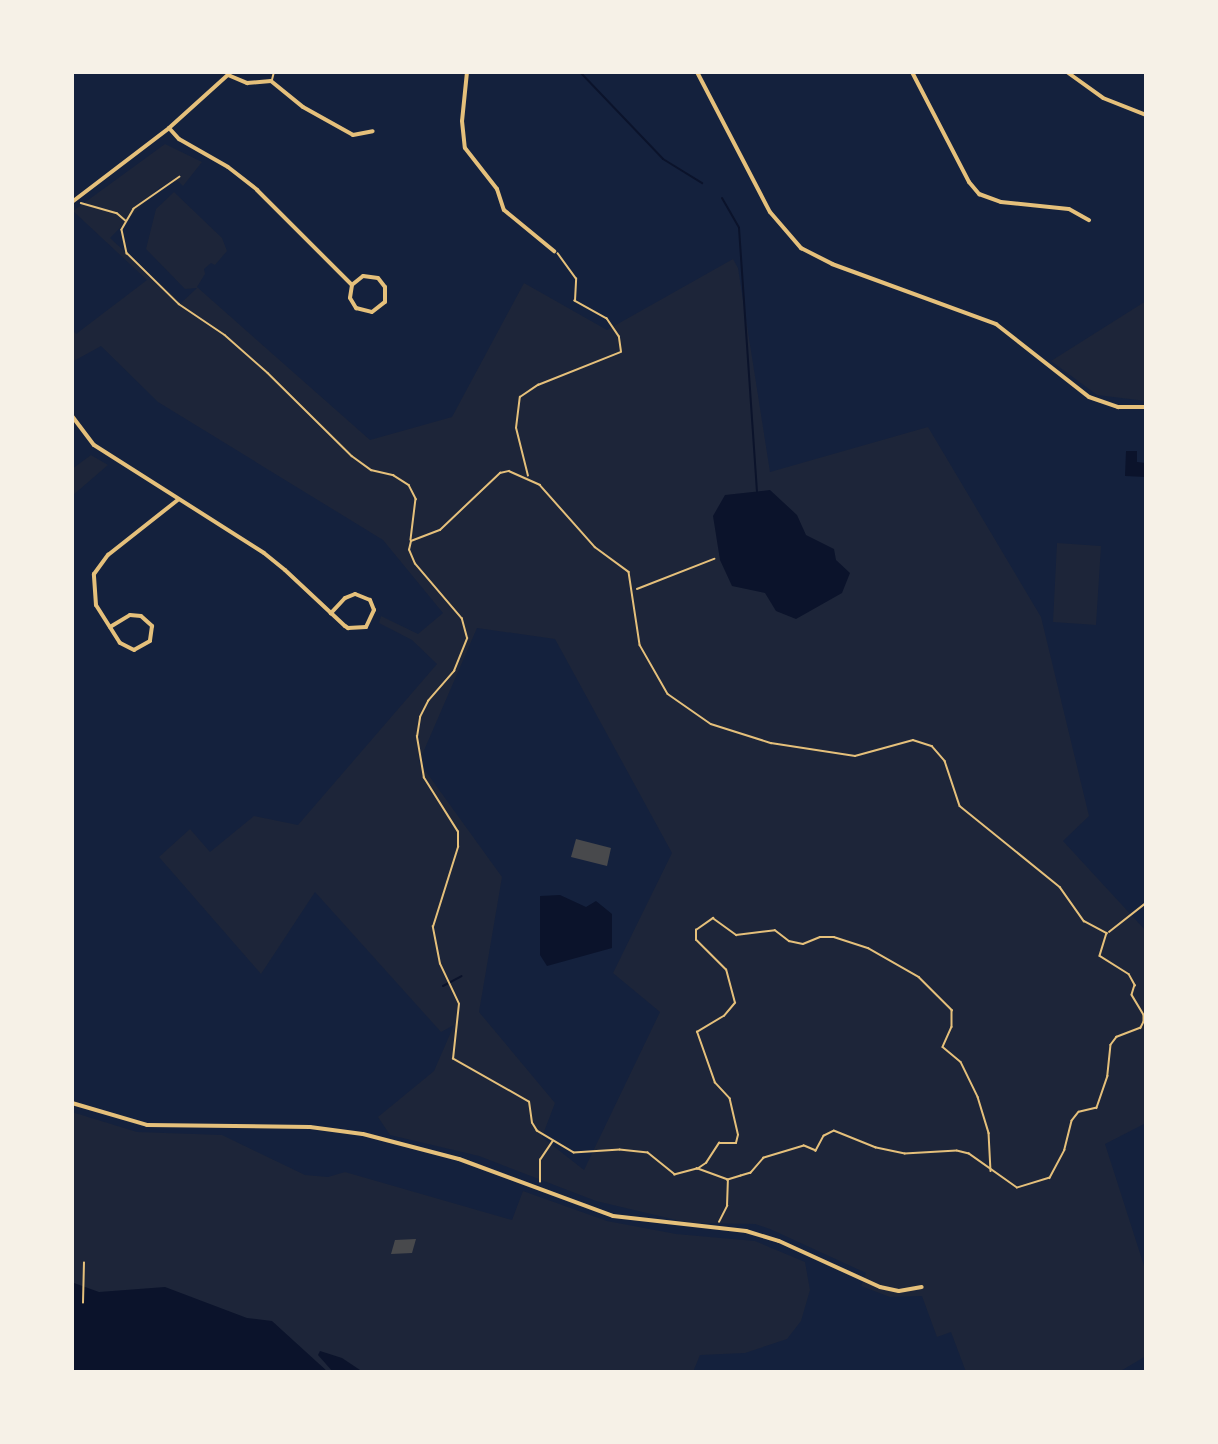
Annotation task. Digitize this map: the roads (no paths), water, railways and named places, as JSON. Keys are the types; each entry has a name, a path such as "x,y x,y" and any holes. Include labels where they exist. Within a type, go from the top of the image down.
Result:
{"street":[{"path":"467,72 462,121 465,148 497,189 504,210 554,251"},
{"path":"697,72 770,212 801,248 832,264 996,324 1089,397 1118,406 1146,407"},
{"path":"912,72 969,182 979,194 1001,202 1069,209 1089,220"},
{"path":"1067,72 1103,98 1146,115"},
{"path":"74,201 169,128 230,74 247,82 271,81 340,129 353,135 374,131"},
{"path":"169,128 179,140 248,182 352,285 351,302 360,310 372,312 385,302 386,291 378,278 363,276 352,285"},
{"path":"72,416 94,445 264,553 331,613 348,628 359,630 372,621 374,610 370,600 355,594 345,598 331,613"},
{"path":"110,627 130,615 141,615 152,626 152,638 145,647 130,650 110,627 92,593 99,564 179,499"},
{"path":"72,1103 147,1125 342,1130 459,1159 613,1216 716,1228 772,1239 880,1287 899,1291 922,1287"}],"lane":[{"path":"271,81 274,72"}],"waterway":[{"path":"580,72 663,159 702,183"},
{"path":"722,198 739,228 757,491"},
{"path":"443,986 462,976"}]}
